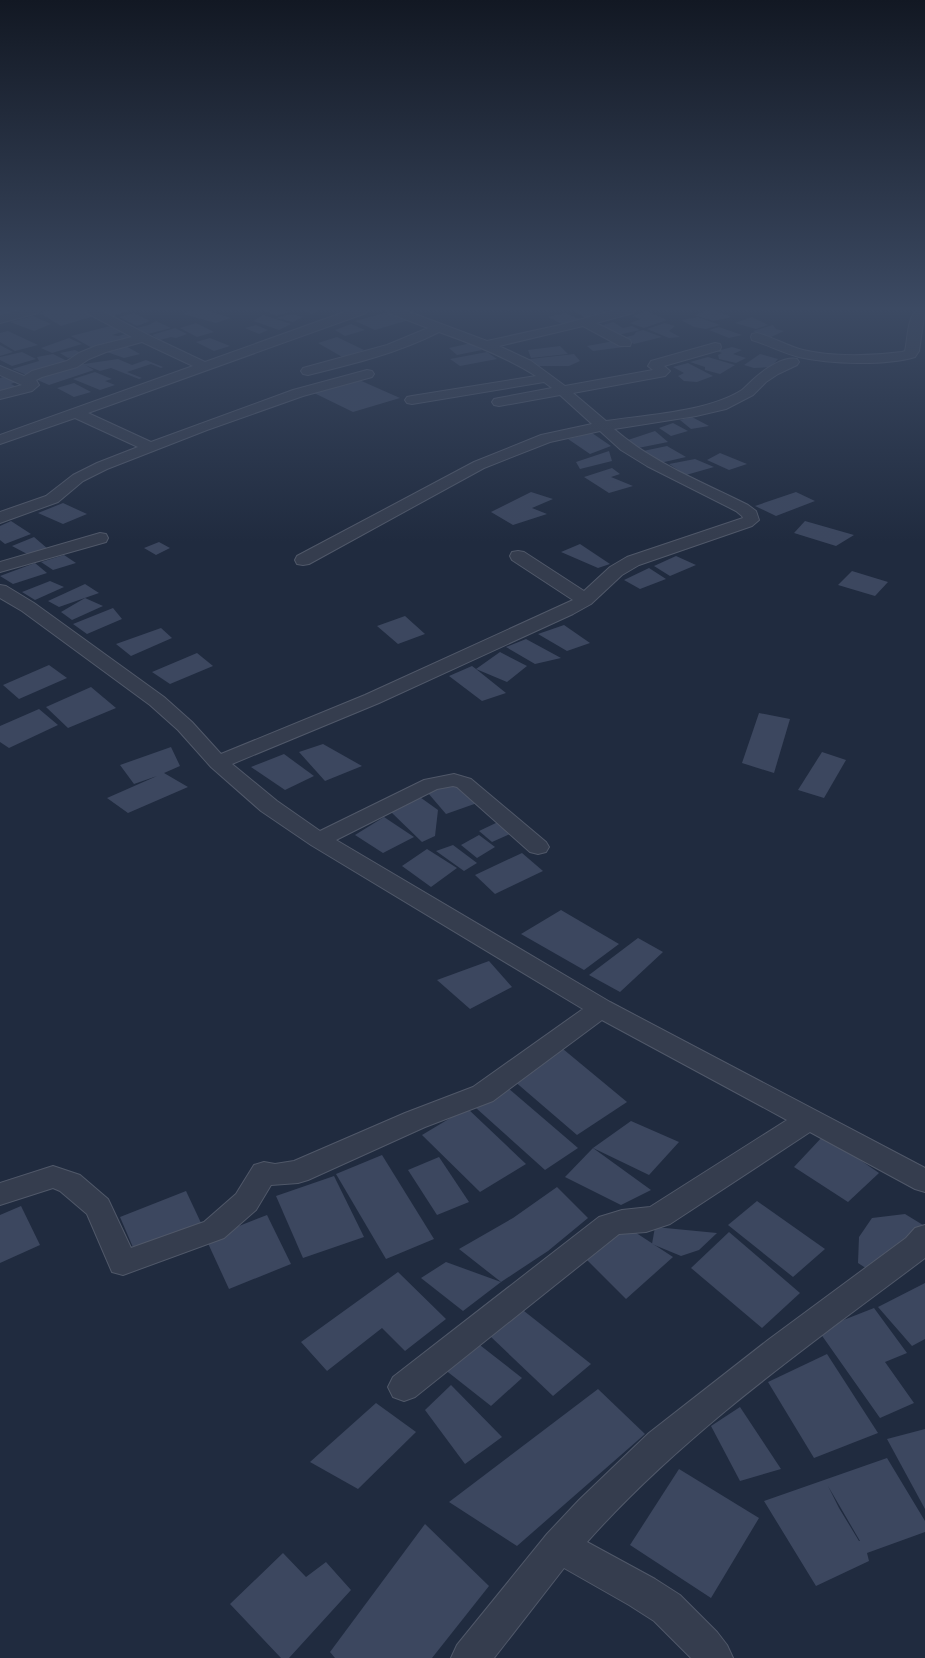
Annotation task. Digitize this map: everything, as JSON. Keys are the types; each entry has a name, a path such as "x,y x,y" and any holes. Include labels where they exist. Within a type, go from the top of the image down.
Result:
{"street":[{"path":"0,396 28,387"},
{"path":"0,440 146,387"},
{"path":"0,518 52,499 78,478 102,466 298,393 318,387"},
{"path":"412,400 490,387"},
{"path":"218,763 372,699 539,624 585,600 616,571 634,561 746,523 750,520 750,514 742,508 652,463 626,447 559,387"},
{"path":"499,402 577,387"},
{"path":"303,560 479,465 546,438 603,426 696,412 721,406 748,392 753,387"},
{"path":"76,413 150,447"},
{"path":"0,567 100,538"},
{"path":"518,556 585,600"},
{"path":"0,590 28,607 157,701 184,726 218,763 269,806 319,840 601,1008 808,1120 925,1181"},
{"path":"319,840 431,784 454,780 464,783 538,847"},
{"path":"0,1194 53,1177 70,1183 98,1207 123,1263 214,1230 246,1202 264,1173 275,1175 298,1172 415,1120 483,1094 601,1008"},
{"path":"404,1387 609,1225 618,1221 641,1222 660,1216 808,1120"},
{"path":"470,1658 560,1546 591,1512 661,1444 779,1350 917,1247 925,1237"},
{"path":"560,1546 611,1576 642,1592 667,1608 714,1658"}],"building":[{"path":"0,387 19,388 0,394"},
{"path":"82,387 91,392 74,397 57,388"},
{"path":"94,387 108,387 100,390"},
{"path":"328,387 376,387 400,398 353,412 312,392"},
{"path":"692,417 709,426 691,429 680,420"},
{"path":"673,423 688,431 671,436 659,428"},
{"path":"655,431 668,442 638,448 628,440"},
{"path":"592,433 611,446 590,454 568,439"},
{"path":"667,446 686,457 660,463 643,451"},
{"path":"609,451 612,461 580,469 576,462"},
{"path":"720,453 747,464 729,470 707,460"},
{"path":"695,459 714,467 686,475 669,464"},
{"path":"612,468 620,474 611,477 633,486 609,493 584,477"},
{"path":"531,492 553,499 532,508 547,514 513,525 491,512"},
{"path":"796,492 815,501 776,516 755,506"},
{"path":"63,503 87,514 63,524 38,513"},
{"path":"11,521 31,534 5,544 0,540 0,526"},
{"path":"805,521 854,535 836,546 794,533"},
{"path":"34,537 48,549 29,555 12,546"},
{"path":"159,542 170,548 156,555 144,548"},
{"path":"580,544 610,564 598,568 561,552"},
{"path":"64,555 76,563 53,570 41,562"},
{"path":"676,556 696,565 670,576 654,566"},
{"path":"35,563 47,573 13,584 0,576"},
{"path":"649,568 666,579 640,589 624,580"},
{"path":"852,571 888,582 875,596 838,585"},
{"path":"50,581 64,587 35,600 22,592"},
{"path":"85,584 99,593 59,607 48,601"},
{"path":"85,598 103,606 72,620 61,612"},
{"path":"113,608 122,619 87,634 73,624"},
{"path":"405,616 425,634 398,644 377,626"},
{"path":"564,625 590,643 567,651 538,634"},
{"path":"161,628 172,638 131,656 116,644"},
{"path":"526,639 561,658 535,664 506,647"},
{"path":"500,652 527,666 507,682 476,669"},
{"path":"197,653 213,666 170,684 152,672"},
{"path":"49,665 67,678 19,699 3,685"},
{"path":"472,666 506,693 482,701 449,676"},
{"path":"91,687 116,708 68,728 46,707"},
{"path":"39,709 58,725 9,748 0,742 0,726"},
{"path":"759,713 790,719 774,773 742,763"},
{"path":"323,744 362,766 325,781 299,752"},
{"path":"171,747 180,766 164,773 188,787 128,813 107,798 157,776 134,784 120,765"},
{"path":"822,752 846,760 824,798 798,790"},
{"path":"284,754 314,776 285,790 251,767"},
{"path":"453,783 480,802 446,814 428,793"},
{"path":"417,795 438,810 435,836 422,842 391,812"},
{"path":"384,817 414,837 383,853 355,835"},
{"path":"498,822 510,834 492,842 479,831"},
{"path":"479,835 495,847 477,858 461,845"},
{"path":"453,845 477,863 464,871 436,851"},
{"path":"427,849 457,868 431,887 402,866"},
{"path":"522,853 543,871 495,894 475,875"},
{"path":"561,910 619,944 584,970 521,934"},
{"path":"638,938 663,952 620,992 589,975"},
{"path":"489,961 512,987 470,1009 437,980"},
{"path":"563,1049 627,1102 577,1135 513,1080"},
{"path":"508,1088 578,1148 545,1170 476,1108"},
{"path":"467,1108 526,1164 480,1192 422,1135"},
{"path":"631,1121 679,1142 649,1175 593,1148"},
{"path":"824,1135 879,1173 848,1202 794,1167"},
{"path":"593,1148 651,1190 621,1205 565,1177"},
{"path":"382,1155 434,1239 386,1259 336,1174"},
{"path":"439,1157 469,1202 437,1215 408,1170"},
{"path":"334,1176 364,1237 303,1258 276,1196"},
{"path":"557,1187 588,1218 548,1251 501,1282 459,1249 513,1218"},
{"path":"186,1191 202,1225 135,1252 120,1217"},
{"path":"757,1201 825,1249 793,1277 728,1225"},
{"path":"21,1206 40,1245 0,1263 0,1215"},
{"path":"905,1214 923,1225 878,1276 858,1263 859,1237 872,1218"},
{"path":"267,1215 291,1264 229,1289 206,1239"},
{"path":"621,1223 673,1257 626,1299 582,1255"},
{"path":"655,1227 717,1233 699,1250 681,1256 652,1244"},
{"path":"729,1232 800,1293 762,1328 691,1268"},
{"path":"446,1262 501,1282 463,1311 421,1278"},
{"path":"398,1272 446,1319 405,1351 382,1328 327,1371 301,1342"},
{"path":"925,1283 925,1339 912,1346 878,1307"},
{"path":"519,1307 591,1364 553,1396 490,1336"},
{"path":"874,1308 907,1353 885,1362 914,1403 880,1418 818,1330"},
{"path":"476,1342 522,1378 491,1406 444,1369"},
{"path":"827,1354 878,1433 814,1458 768,1382"},
{"path":"451,1385 502,1437 465,1464 425,1410"},
{"path":"598,1389 645,1434 517,1546 449,1502"},
{"path":"376,1403 416,1432 358,1489 310,1462"},
{"path":"740,1407 781,1469 740,1481 711,1426"},
{"path":"925,1429 925,1509 887,1439"},
{"path":"887,1458 925,1521 925,1532 867,1553 869,1561 816,1586 764,1501","holes":["828,1486 860,1541 839,1508"]},
{"path":"679,1469 759,1518 711,1598 630,1545"},
{"path":"425,1524 489,1586 432,1658 335,1658 330,1652"},
{"path":"283,1553 306,1577 326,1562 351,1590 289,1658 281,1658 230,1604"}]}
